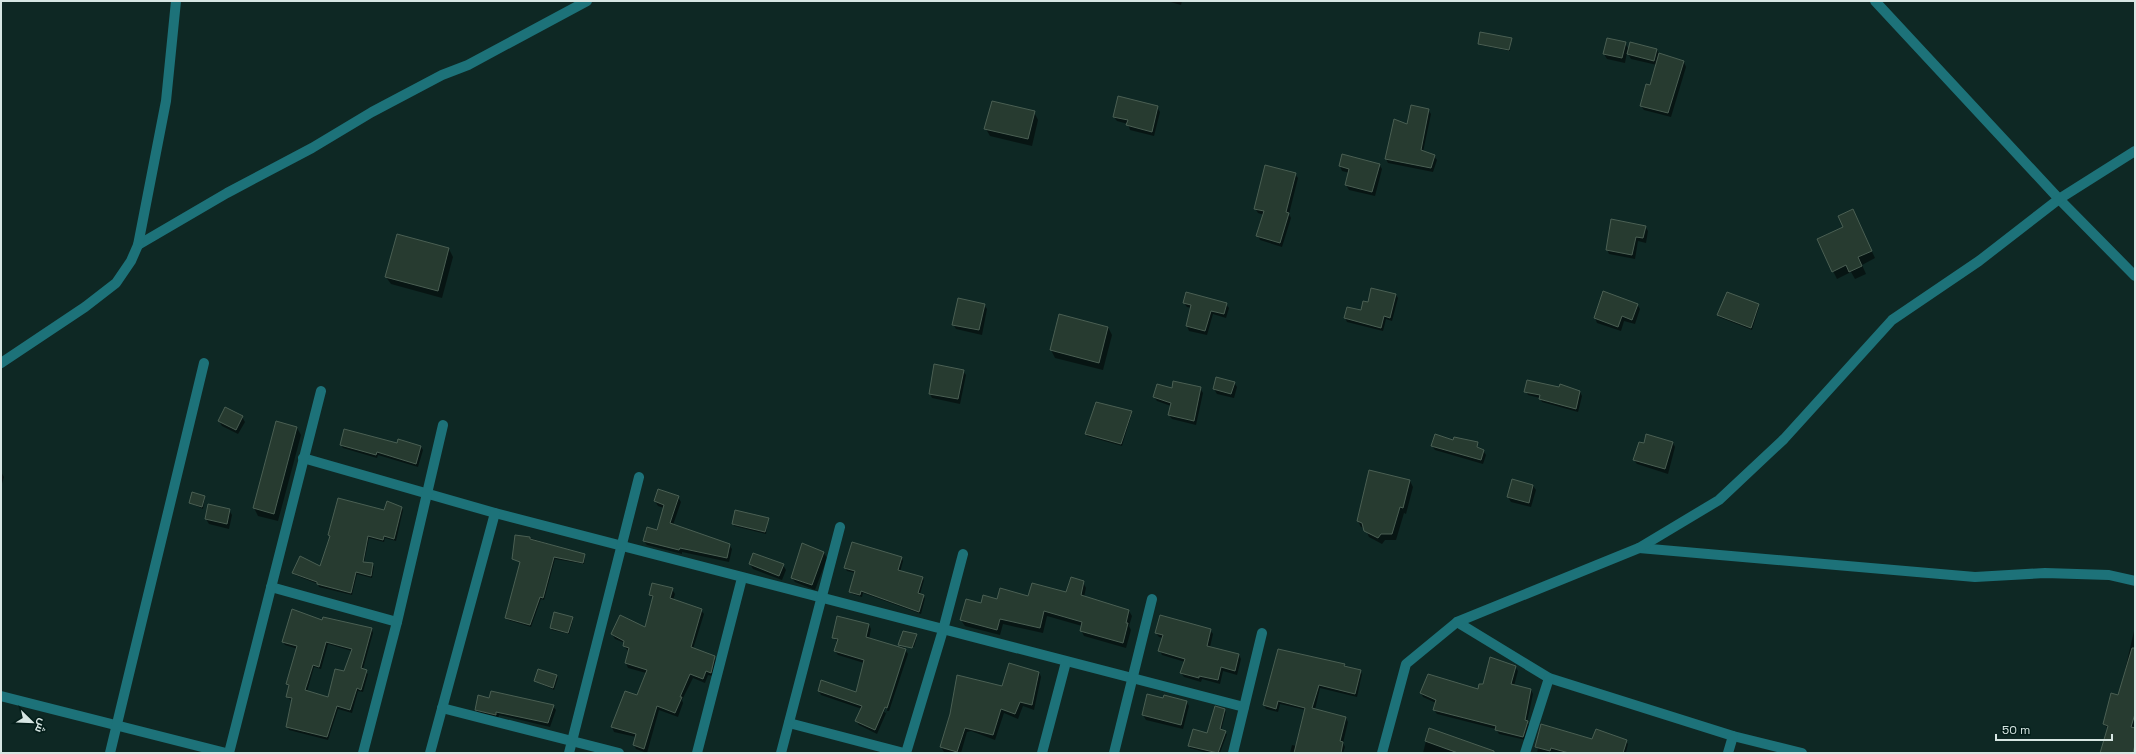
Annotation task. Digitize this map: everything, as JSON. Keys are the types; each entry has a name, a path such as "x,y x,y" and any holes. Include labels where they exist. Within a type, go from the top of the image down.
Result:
{"street":[{"path":"1,363 85,307 116,283 131,261 138,245 166,102 176,1"},
{"path":"138,245 227,193 312,148 372,112 442,75 468,65 586,1"},
{"path":"1875,1 2059,199 2135,276"},
{"path":"1382,753 1406,664 1457,622 1639,548 1719,500 1784,439 1892,320 1979,261 2059,199 2135,151"},
{"path":"110,753 204,363"},
{"path":"229,753 321,391"},
{"path":"364,753 428,495 443,425"},
{"path":"303,458 495,514 1244,707"},
{"path":"569,753 639,477"},
{"path":"430,753 495,514"},
{"path":"781,753 840,527"},
{"path":"1639,548 1974,577 2045,573 2109,575 2135,581"},
{"path":"789,722 905,753 943,630 963,554"},
{"path":"697,753 742,578"},
{"path":"271,587 397,622"},
{"path":"1114,753 1152,599"},
{"path":"1457,622 1549,678 1733,736 1802,753"},
{"path":"1233,753 1262,633"},
{"path":"1042,753 1066,662"},
{"path":"1525,753 1549,678"},
{"path":"1,696 117,724 226,753"},
{"path":"442,708 619,753"},
{"path":"1728,753 1733,736"}],"building":[{"path":"1480,32 1512,38 1509,50 1478,44"},
{"path":"1607,38 1626,42 1622,58 1603,54"},
{"path":"1630,42 1657,49 1654,61 1627,54"},
{"path":"1659,53 1684,61 1668,113 1640,106 1646,84 1650,85"},
{"path":"1118,96 1158,106 1152,132 1126,125 1128,120 1113,117"},
{"path":"992,101 1035,111 1028,139 984,129"},
{"path":"1411,105 1429,109 1421,150 1435,155 1431,168 1385,159 1394,119 1407,124"},
{"path":"1342,154 1380,164 1372,192 1345,185 1349,169 1339,166"},
{"path":"1265,165 1296,173 1286,212 1289,213 1280,243 1256,236 1264,211 1254,209"},
{"path":"1853,209 1872,251 1858,257 1862,266 1849,272 1846,265 1832,272 1817,239 1843,227 1838,216"},
{"path":"1611,219 1646,226 1643,238 1636,237 1632,255 1606,250"},
{"path":"397,234 449,248 438,291 385,277"},
{"path":"1371,288 1396,294 1390,318 1384,316 1381,328 1344,318 1347,307 1361,310 1363,301 1368,302"},
{"path":"1603,291 1638,304 1632,320 1622,316 1618,327 1594,318"},
{"path":"1186,292 1227,303 1224,314 1211,311 1205,331 1186,326 1191,305 1183,303"},
{"path":"1727,292 1759,304 1751,328 1717,315"},
{"path":"958,298 985,304 979,330 952,325"},
{"path":"1059,314 1108,327 1099,363 1050,350"},
{"path":"934,364 964,370 958,399 929,394"},
{"path":"1216,377 1235,382 1231,394 1213,389"},
{"path":"1527,380 1559,387 1560,384 1580,391 1576,409 1539,399 1540,395 1524,392"},
{"path":"1173,381 1201,387 1194,421 1168,415 1171,403 1153,397 1157,384 1172,388"},
{"path":"1096,402 1132,411 1121,444 1085,434"},
{"path":"225,407 243,416 236,430 218,421"},
{"path":"276,421 297,427 274,514 253,508"},
{"path":"344,429 397,443 398,439 421,446 416,464 377,452 376,455 340,445"},
{"path":"1435,434 1453,440 1454,437 1478,442 1477,447 1484,450 1481,460 1431,446"},
{"path":"1646,434 1673,442 1665,469 1633,460 1639,442 1644,443"},
{"path":"1369,470 1410,480 1403,508 1400,507 1392,534 1381,534 1378,538 1364,531 1362,523 1357,521"},
{"path":"1512,479 1533,485 1529,503 1507,497"},
{"path":"658,489 679,496 670,523 730,544 727,558 680,548 679,550 643,541 647,527 657,530 664,505 654,501"},
{"path":"192,492 205,496 202,507 189,503"},
{"path":"338,498 384,510 387,501 402,507 394,539 384,536 383,540 368,536 363,562 373,563 371,576 356,572 351,593 317,584 317,582 292,573 300,556 320,566 330,536 328,535"},
{"path":"208,504 230,509 227,524 205,519"},
{"path":"735,510 769,518 765,532 732,524"},
{"path":"515,535 530,537 530,539 585,554 583,563 554,557 543,598 540,597 530,625 505,618 520,562 512,559"},
{"path":"852,542 902,557 898,570 923,577 918,593 924,595 919,612 861,591 860,595 849,592 855,571 844,568"},
{"path":"802,543 824,552 812,585 791,578"},
{"path":"753,553 784,564 779,576 749,564"},
{"path":"1071,577 1084,581 1081,595 1129,610 1126,623 1128,623 1123,643 1080,631 1082,622 1044,611 1040,628 1000,619 997,630 960,620 966,599 981,603 983,595 997,599 1000,588 1028,596 1032,583 1066,592"},
{"path":"652,583 673,588 670,598 702,609 691,647 715,656 711,673 706,671 703,679 690,674 675,713 657,706 644,749 633,745 636,734 611,727 625,691 637,695 647,670 625,663 629,648 623,646 624,641 611,634 620,615 645,627 653,596 649,595"},
{"path":"292,609 322,620 323,617 372,628 361,668 367,670 361,690 357,688 350,710 337,706 327,737 286,727 292,698 286,697 289,685 286,684 297,646 282,642","holes":["326,642 352,649 344,671 335,669 328,697 305,690 313,665 319,667"]},
{"path":"554,612 573,617 568,633 550,628"},
{"path":"1160,615 1211,629 1207,646 1239,654 1235,671 1221,667 1218,680 1199,676 1199,678 1180,673 1185,659 1158,651 1163,635 1155,633"},
{"path":"837,616 869,624 866,637 906,649 887,708 885,707 875,730 855,721 862,706 818,691 821,680 856,692 864,660 834,651 838,639 832,638"},
{"path":"903,631 917,634 912,648 898,645"},
{"path":"2132,648 2135,648 2135,714 2131,727 2135,728 2135,745 2133,753 2100,753 2108,726 2103,724 2111,693 2118,695"},
{"path":"1278,649 1345,664 1344,666 1361,670 1355,694 1319,685 1312,708 1346,717 1340,741 1343,742 1341,753 1294,753 1305,708 1278,701 1276,709 1263,705"},
{"path":"1490,657 1516,666 1511,684 1531,689 1525,720 1528,721 1523,737 1495,730 1496,726 1433,710 1436,700 1420,693 1428,674 1478,689 1479,684 1483,684"},
{"path":"1009,663 1039,672 1032,705 1020,702 1015,714 1001,709 993,735 965,728 957,752 940,747 950,714 957,675 1002,686"},
{"path":"538,669 557,675 553,688 534,681"},
{"path":"491,691 554,705 548,723 496,712 496,715 475,710 478,695 489,698"},
{"path":"1147,694 1163,698 1164,695 1187,701 1181,725 1142,715"},
{"path":"1215,706 1225,709 1220,729 1226,731 1218,753 1188,746 1193,729 1207,733"},
{"path":"1541,724 1592,739 1596,729 1627,740 1623,753 1569,753 1551,748 1550,751 1535,747"},
{"path":"1429,728 1494,751 1494,753 1458,753 1425,741"}]}
